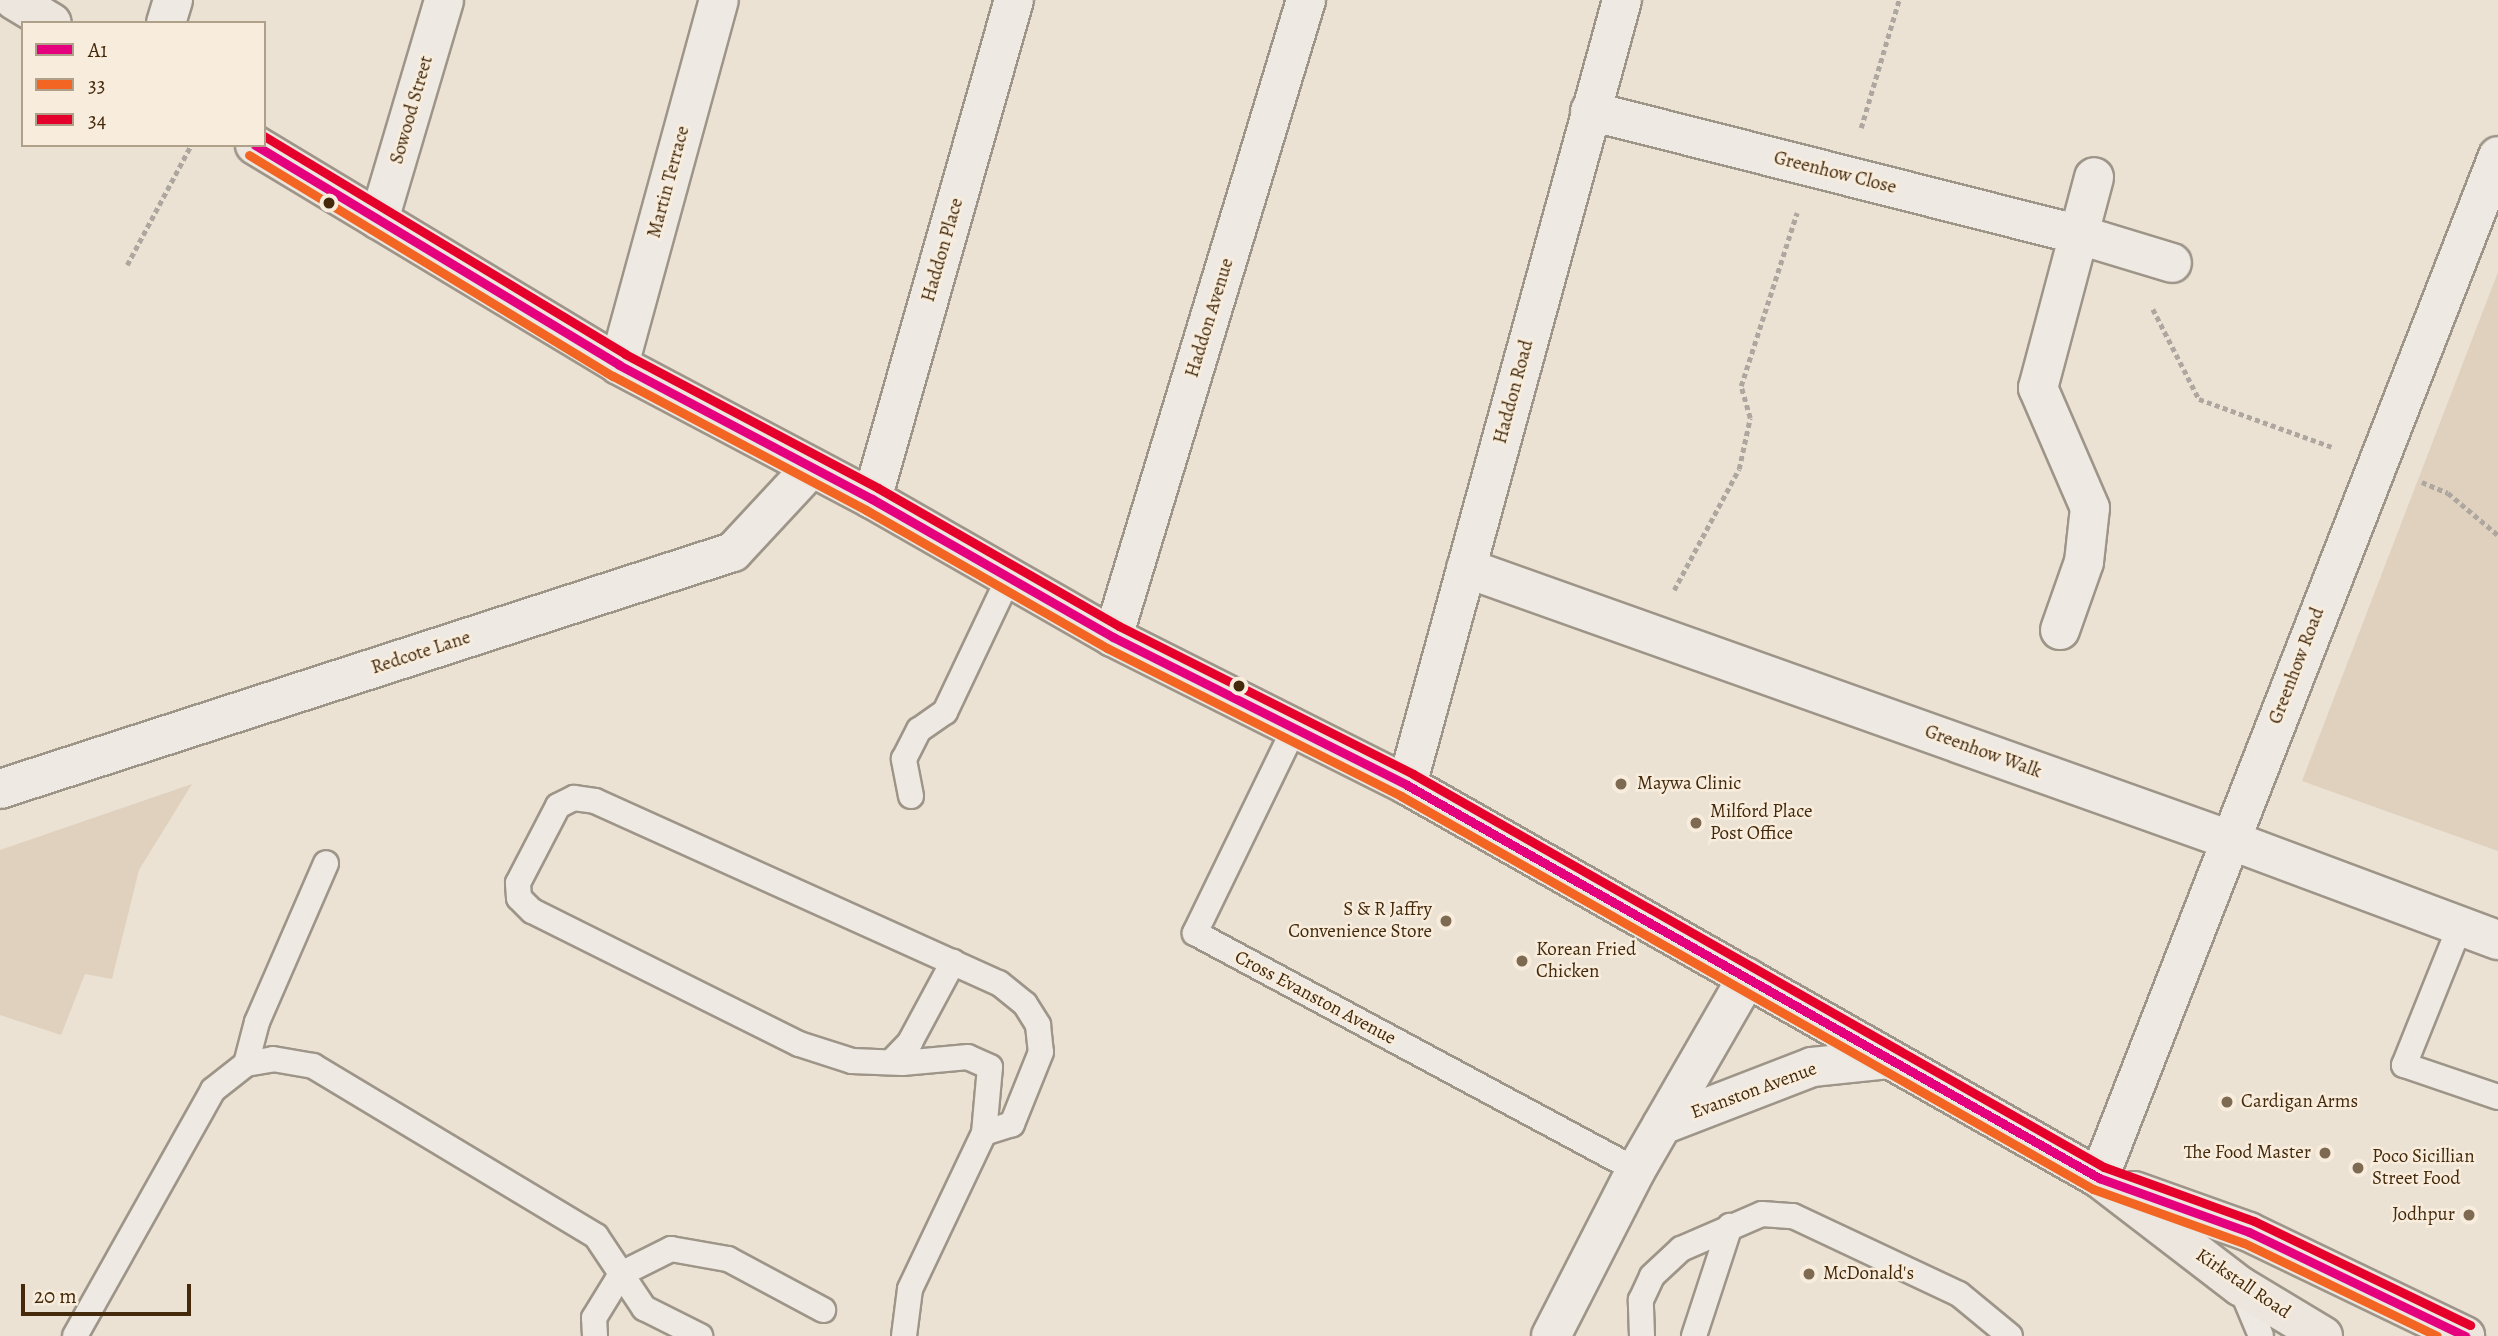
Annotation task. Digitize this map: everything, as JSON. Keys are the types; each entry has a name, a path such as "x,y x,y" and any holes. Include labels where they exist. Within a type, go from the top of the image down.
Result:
{"main road":[{"path":"14,0 48,21"},
{"name":"Kirkstall Road","path":"258,147 619,365 872,499 1113,637 1407,785 2099,1178 2239,1286 2323,1336"},
{"name":"Kirkstall Road","path":"2099,1178 2249,1232 2465,1336"}],"street":[{"path":"167,21 173,0"},
{"name":"Sowood Street","path":"379,220 444,0"},
{"name":"Martin Terrace","path":"619,365 719,0"},
{"name":"Haddon Place","path":"872,499 1014,0"},
{"name":"Haddon Avenue","path":"1113,637 1306,0"},
{"name":"Haddon Road","path":"1407,785 1622,0"},
{"name":"Greenhow Close","path":"1590,111 2080,235 2124,252 2172,263"},
{"name":"Greenhow Road","path":"2099,1178 2498,156"},
{"path":"2060,630 2084,562 2090,508 2038,388 2094,177"},
{"name":"Redcote Lane","path":"0,789 733,552 811,468"},
{"name":"Greenhow Walk","path":"1466,568 2230,839 2498,940"},
{"name":"Evanston Avenue","path":"1551,1336 1636,1170 1747,978"},
{"name":"Evanston Avenue","path":"1662,1125 1812,1067 1889,1059"}],"lane":[{"path":"911,796 904,759 919,730 944,712 1009,577"},
{"name":"Cross Evanston Avenue","path":"1294,729 1195,933 1636,1170"},
{"path":"904,1336 910,1289 984,1133 990,1067 968,1057 891,1062 852,1061 799,1044 531,911 519,898 518,883 558,806 574,798 595,801 999,983 1025,1004 1038,1025 1041,1052 1012,1124 984,1133"},
{"path":"247,1064 257,1021 326,863"},
{"path":"2460,926 2404,1065 2498,1097"},
{"path":"891,1062 910,1042 954,962"},
{"path":"75,1336 213,1090 247,1064 273,1059 313,1066 596,1236 644,1308 700,1336"},
{"path":"1642,1336 1641,1300 1652,1276 1681,1249 1762,1214 1793,1216 1959,1294 2010,1336"},
{"path":"1693,1336 1730,1226"},
{"path":"595,1336 594,1318 621,1274 671,1249 729,1259 823,1310"},
{"path":"2239,1286 2261,1336"}],"path":[{"path":"1651,634 1739,469 1750,418 1741,386 1899,0"},
{"path":"127,265 190,147"},
{"path":"2124,252 2199,399 2376,463 2448,493 2498,535"}],"shaded area":[{"path":"2498,272 2498,851 2302,781"},
{"path":"192,784 139,870 112,979 85,974 61,1035 0,1015 0,850"}],"transit line":[{"name":"34","path":"266,137 625,354 878,488 1119,626 1413,774 2104,1167 2254,1221 2470,1325"},
{"name":"A1","path":"258,147 619,365 872,499 1113,637 1407,785 2099,1178 2249,1232 2465,1336"},
{"name":"33","path":"249,155 613,376 866,510 1107,648 1401,796 2093,1189 2244,1243 2437,1336"}],"place":[{"name":"Maywa Clinic","path":"1621,784"},
{"name":"Milford Place Post Office","path":"1696,823"},
{"name":"S & R Jaffry Convenience Store","path":"1446,921"},
{"name":"Korean Fried Chicken","path":"1522,961"},
{"name":"Cardigan Arms","path":"2227,1102"},
{"name":"The Food Master","path":"2325,1153"},
{"name":"Poco Sicillian Street Food","path":"2358,1168"},
{"name":"Jodhpur","path":"2469,1215"},
{"name":"McDonald's","path":"1809,1274"}]}
